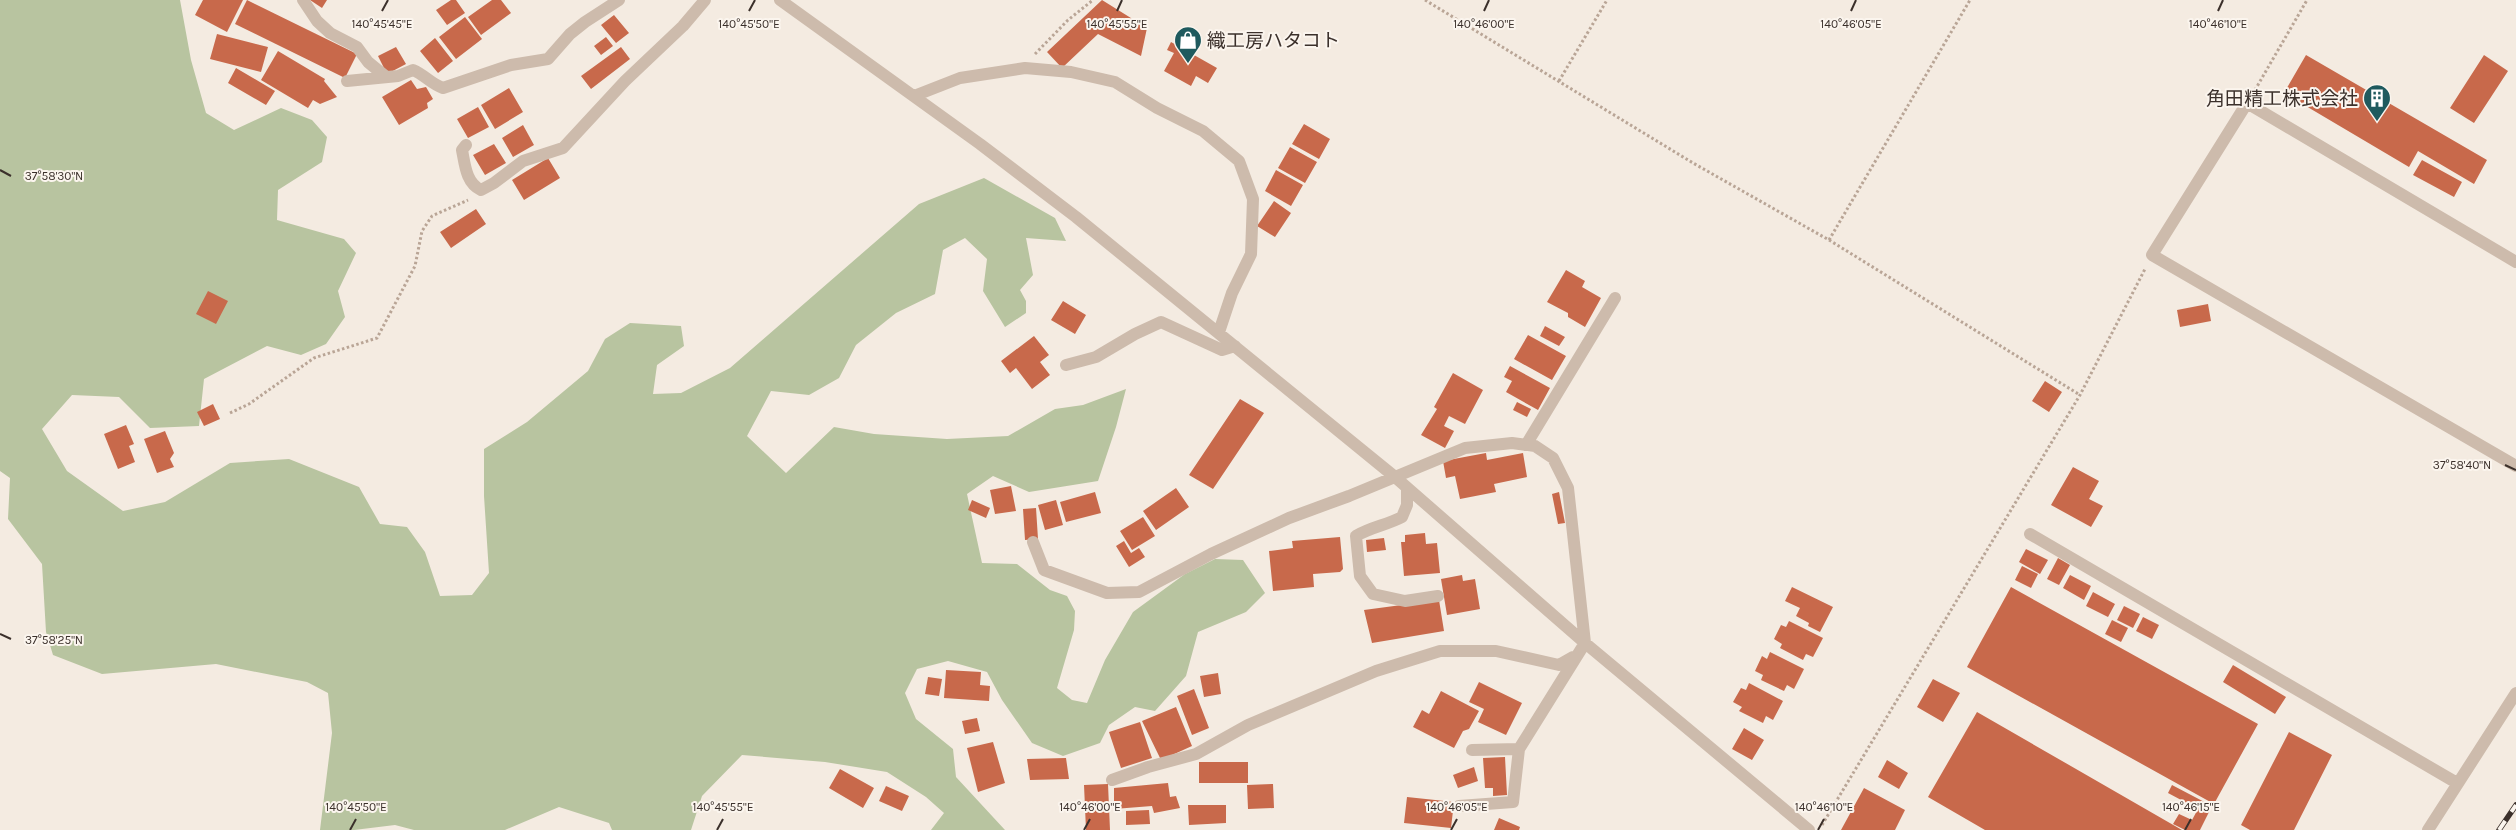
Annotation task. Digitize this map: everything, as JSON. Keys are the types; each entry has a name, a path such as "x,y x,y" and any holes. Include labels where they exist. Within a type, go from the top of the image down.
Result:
{"street":[{"path":"303,0 317,21 330,33 357,47 368,62 385,76"},
{"path":"347,81 398,76 413,70 426,76 432,85 443,88 511,65 548,59 577,28 619,0"},
{"path":"466,145 462,150 466,172 473,186 481,190 494,183 523,161 563,148 625,81 683,26 705,0"},
{"path":"780,0 914,96 1076,217 1219,332 1395,477 1585,643 1808,830"},
{"path":"914,96 960,78 1023,68 1071,72 1115,82 1157,108 1203,131 1239,161 1254,199 1250,254 1232,293 1219,332"},
{"path":"2516,262 2247,103 2152,255 2516,466"},
{"path":"1526,445 1615,298"},
{"path":"1066,365 1096,356 1161,322 1222,350 1235,346"},
{"path":"1034,542 1044,570 1107,593 1139,592 1211,554 1289,518 1465,448 1512,443 1535,446 1553,458 1568,488 1585,643 1519,749 1513,802 1459,806"},
{"path":"1407,488 1407,505 1402,517 1390,523 1370,528 1356,536 1360,576 1373,594 1405,601 1438,596"},
{"path":"2030,534 2456,782"},
{"path":"1112,780 1148,767 1196,754 1248,725 1376,671 1440,652 1496,651 1559,665 1576,656"},
{"path":"2428,830 2456,782 2516,693"},
{"path":"1472,750 1519,749"}],"path":[{"path":"1023,68 1068,20 1093,0"},
{"path":"1425,0 1693,163 1829,240 2080,396"},
{"path":"1559,80 1607,0"},
{"path":"1829,240 1970,0"},
{"path":"2247,103 2307,0"},
{"path":"230,413 250,404 314,358 377,338 415,266 422,230 432,216 466,201 481,190"},
{"path":"1819,830 2080,396 2152,255"}],"green space":[{"path":"0,0 180,0 191,60 206,113 234,130 281,108 312,120 327,137 322,162 278,190 277,220 344,239 356,253 338,291 345,317 326,344 301,355 267,346 204,379 199,426 150,428 119,397 72,395 42,429 67,471 123,511 165,502 230,463 289,459 359,487 380,524 407,527 425,552 440,596 472,595 489,573 484,496 484,449 527,422 588,371 605,339 630,323 681,326 684,346 657,365 653,394 681,393 730,368 919,204 984,178 1055,218 1066,241 1026,238 1033,275 1020,290 1026,301 1026,313 1005,327 983,291 987,259 965,238 943,250 935,294 896,313 856,345 839,378 809,395 771,391 747,436 786,473 834,427 874,434 947,439 1008,436 1055,409 1083,405 1126,389 1098,481 1029,492 993,476 967,494 982,563 1017,564 1050,590 1067,596 1075,611 1074,630 1057,688 1072,700 1087,703 1105,660 1133,612 1185,574 1215,559 1243,560 1265,593 1246,612 1198,632 1186,676 1155,711 1135,707 1109,725 1100,743 1063,756 1032,743 1002,700 987,672 948,661 917,669 905,693 916,719 953,749 956,777 1005,830 931,830 944,813 926,797 887,772 825,762 742,755 702,796 691,830 612,830 609,823 559,807 505,830 414,830 395,825 354,830 320,830 332,733 328,693 307,682 216,664 102,674 53,655 46,632 42,564 8,519 10,478 0,471"}],"building":[{"path":"203,0 243,0 227,32 195,15"},
{"path":"247,0 357,54 345,78 235,24"},
{"path":"310,0 327,0 322,8"},
{"path":"451,0 456,0 465,13 447,25 436,10"},
{"path":"492,0 501,0 511,13 481,35 468,17"},
{"path":"1102,0 1147,28 1141,56 1098,34 1062,68 1047,52"},
{"path":"614,15 629,33 616,43 601,25"},
{"path":"465,17 482,39 456,59 439,37"},
{"path":"217,34 268,47 261,72 210,59"},
{"path":"606,37 613,46 601,55 594,46"},
{"path":"435,38 453,61 438,73 420,51"},
{"path":"1171,42 1217,68 1208,83 1196,76 1191,86 1164,71 1174,53 1167,50"},
{"path":"396,47 406,64 387,74 378,56"},
{"path":"621,47 630,59 591,89 581,76"},
{"path":"278,51 325,79 324,81 337,97 320,104 313,100 308,108 261,80"},
{"name":"角田精工株式会社","path":"2306,55 2487,160 2474,184 2418,151 2409,167 2284,93"},
{"path":"2484,55 2508,71 2474,123 2450,108"},
{"path":"236,68 275,91 266,105 228,83"},
{"path":"411,80 417,89 426,87 433,99 427,103 428,108 399,125 382,97"},
{"path":"509,88 523,112 495,129 481,105"},
{"path":"478,107 489,127 468,138 457,119"},
{"path":"1304,124 1330,139 1319,159 1292,144"},
{"path":"523,125 534,145 513,157 502,138"},
{"path":"494,144 506,163 485,175 473,155"},
{"path":"1290,147 1317,162 1305,183 1278,168"},
{"path":"548,158 560,178 524,200 512,180"},
{"path":"2422,160 2462,182 2454,197 2413,175"},
{"path":"1276,170 1303,185 1291,206 1265,191"},
{"path":"1274,201 1291,213 1275,237 1257,226"},
{"path":"476,209 486,224 451,248 440,232"},
{"path":"1566,270 1585,281 1582,287 1601,298 1585,327 1568,317 1568,313 1547,302"},
{"path":"208,291 228,301 216,324 196,314"},
{"path":"1063,301 1086,315 1075,334 1051,320"},
{"path":"2208,304 2211,321 2180,327 2177,310"},
{"path":"1545,326 1565,337 1559,346 1540,336"},
{"path":"1528,335 1566,356 1552,380 1514,359"},
{"path":"1034,336 1049,355 1040,362 1050,375 1032,389 1016,368 1010,373 1001,361"},
{"path":"1510,366 1550,388 1538,410 1506,392 1512,381 1504,377"},
{"path":"1453,373 1483,390 1465,424 1449,416 1444,426 1454,431 1445,448 1421,435 1437,409 1434,407"},
{"path":"2045,381 2062,392 2049,412 2032,401"},
{"path":"1240,399 1264,413 1213,489 1189,475"},
{"path":"1517,402 1531,409 1527,417 1513,410"},
{"path":"213,404 220,419 204,426 197,412"},
{"path":"126,425 134,444 129,446 135,462 118,469 104,434"},
{"path":"165,431 174,453 170,459 174,467 157,473 144,439"},
{"path":"1486,453 1487,460 1523,453 1527,477 1494,484 1496,492 1460,499 1455,476 1446,478 1443,461"},
{"path":"2073,467 2099,481 2089,499 2103,506 2091,527 2051,505"},
{"path":"1011,486 1016,511 995,514 990,490"},
{"path":"1176,488 1189,507 1156,530 1143,511"},
{"path":"1095,492 1101,513 1066,522 1060,502"},
{"path":"1559,492 1565,523 1558,524 1552,494"},
{"path":"972,500 990,508 986,518 968,510"},
{"path":"1056,500 1063,525 1045,530 1038,505"},
{"path":"1036,508 1038,539 1025,540 1023,509"},
{"path":"1143,517 1155,536 1132,550 1120,531"},
{"path":"1425,533 1426,544 1437,543 1440,573 1404,576 1401,542 1405,542 1405,535"},
{"path":"1340,537 1343,569 1340,572 1313,574 1314,587 1273,591 1269,551 1293,548 1292,541"},
{"path":"1384,538 1386,550 1367,552 1366,540"},
{"path":"1124,541 1131,553 1139,548 1145,557 1129,567 1116,546"},
{"path":"2026,549 2048,560 2040,574 2019,562"},
{"path":"2058,558 2070,565 2059,585 2047,579"},
{"path":"2022,566 2038,574 2031,588 2015,580"},
{"path":"1462,575 1463,581 1475,579 1480,609 1447,615 1441,579"},
{"path":"2070,575 2091,586 2084,600 2063,588"},
{"path":"1792,587 1833,607 1820,632 1808,626 1809,623 1796,616 1800,608 1785,601"},
{"path":"2011,587 2258,724 2214,804 1967,667"},
{"path":"2093,592 2115,604 2108,617 2086,606"},
{"path":"1439,600 1444,631 1372,643 1364,610"},
{"path":"2124,606 2140,614 2133,628 2117,620"},
{"path":"2143,617 2159,625 2152,639 2136,631"},
{"path":"2112,620 2128,628 2121,642 2105,634"},
{"path":"1789,621 1823,638 1813,657 1806,654 1803,660 1780,648 1782,644 1774,639 1781,625 1786,627"},
{"path":"1770,652 1804,669 1794,689 1787,685 1784,691 1761,680 1763,675 1755,671 1762,656 1767,659"},
{"path":"2233,665 2286,697 2275,714 2223,682"},
{"path":"946,670 981,672 980,685 990,686 989,701 944,698"},
{"path":"1218,673 1221,694 1204,697 1200,676"},
{"path":"928,677 942,679 939,696 925,694"},
{"path":"1933,679 1960,693 1943,722 1917,707"},
{"path":"1479,682 1522,703 1506,735 1478,722 1484,709 1469,702"},
{"path":"1749,683 1783,701 1773,720 1766,716 1763,723 1739,711 1742,707 1733,702 1741,688 1746,690"},
{"path":"1194,689 1209,728 1192,735 1177,696"},
{"path":"1441,691 1479,711 1469,729 1463,731 1454,748 1413,727 1422,710 1429,714"},
{"path":"1176,707 1192,746 1161,760 1142,721"},
{"path":"1977,712 2182,830 1985,830 1928,797"},
{"path":"977,718 980,731 965,734 962,721"},
{"path":"1140,722 1152,758 1121,768 1109,732"},
{"path":"1744,728 1764,740 1752,760 1732,749"},
{"path":"2289,732 2332,755 2294,830 2250,830 2241,825"},
{"path":"993,742 1005,783 978,792 967,748"},
{"path":"1505,757 1507,795 1493,796 1493,788 1485,788 1483,758"},
{"path":"1066,758 1069,779 1030,780 1027,759"},
{"path":"1887,760 1908,773 1899,789 1878,777"},
{"path":"1199,762 1248,762 1248,783 1199,783"},
{"path":"1474,767 1478,781 1458,788 1453,775"},
{"path":"840,769 874,788 863,808 829,788"},
{"path":"1168,783 1170,797 1176,796 1180,808 1154,813 1152,806 1114,809 1114,788"},
{"path":"1108,784 1110,830 1086,830 1084,785"},
{"path":"1273,784 1274,808 1248,809 1247,785"},
{"path":"2172,785 2212,806 2200,830 2185,830 2173,824 2179,814 2192,820 2198,809 2168,793"},
{"path":"886,786 909,796 902,811 879,801"},
{"path":"1864,788 1905,810 1895,830 1841,830"},
{"path":"1407,797 1454,802 1451,828 1404,823"},
{"path":"1188,805 1226,805 1226,823 1189,825"},
{"path":"1149,810 1150,824 1126,825 1126,811"},
{"path":"1499,818 1520,827 1519,830 1494,830"}],"railway":[{"path":"2499,830 2516,805"}],"place":[{"name":"織工房ハタコト","path":"1188,64"},
{"name":"角田精工株式会社","path":"2377,122"}]}
